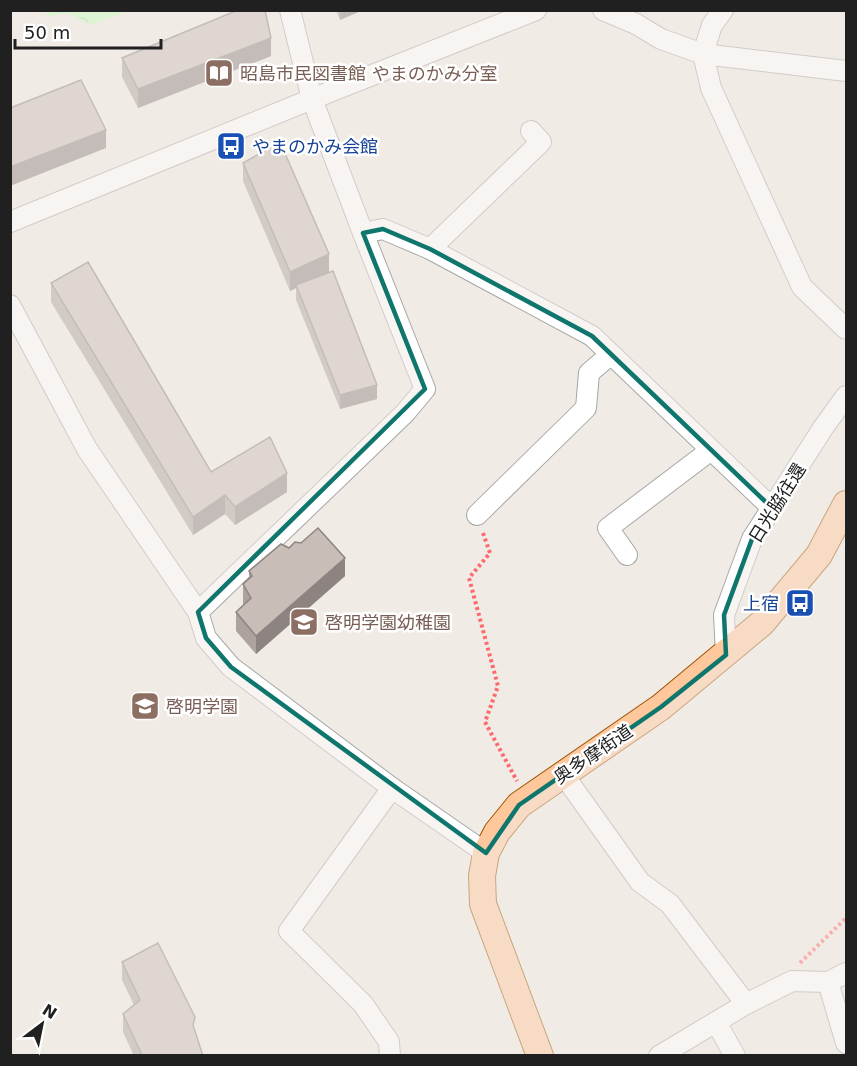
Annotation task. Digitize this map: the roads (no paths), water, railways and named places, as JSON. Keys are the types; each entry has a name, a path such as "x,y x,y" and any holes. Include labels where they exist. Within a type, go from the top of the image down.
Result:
{"main road":[{"name":"奥多摩街道","path":"540,1056 483,904 482,876 486,853 506,820 527,800 661,707 762,623 819,555 846,504"}],"street":[{"path":"198,612 405,413 425,389 312,99 290,10"},
{"path":"10,222 536,10"},
{"path":"603,10 639,17 661,39 703,54 846,71"},
{"path":"723,10 712,25 703,54 711,88 802,287 846,329"},
{"path":"430,249 541,142 531,131"},
{"path":"363,233 383,229 430,249 592,336 772,508"},
{"path":"10,305 87,449 198,612 206,638 231,667 392,788 486,853"},
{"path":"477,515 586,408 589,373 610,355"},
{"name":"日光脇往還","path":"726,655 724,615 752,539 846,396"},
{"path":"627,555 608,528 711,450"},
{"path":"562,774 640,882 670,904 746,1004"},
{"path":"390,1056 389,1042 363,1004 290,932 392,788"},
{"path":"659,1056 746,1004 792,981 828,982 846,973"},
{"path":"828,982 846,1043"},
{"path":"716,1022 735,1056"}],"place":[{"name":"昭島市民図書館 やまのかみ分室","path":"219,73"},
{"name":"やまのかみ会館","path":"231,146"},
{"name":"上宿","path":"800,603"},
{"name":"啓明学園幼稚園","path":"304,622"},
{"name":"啓明学園","path":"145,706"}]}
